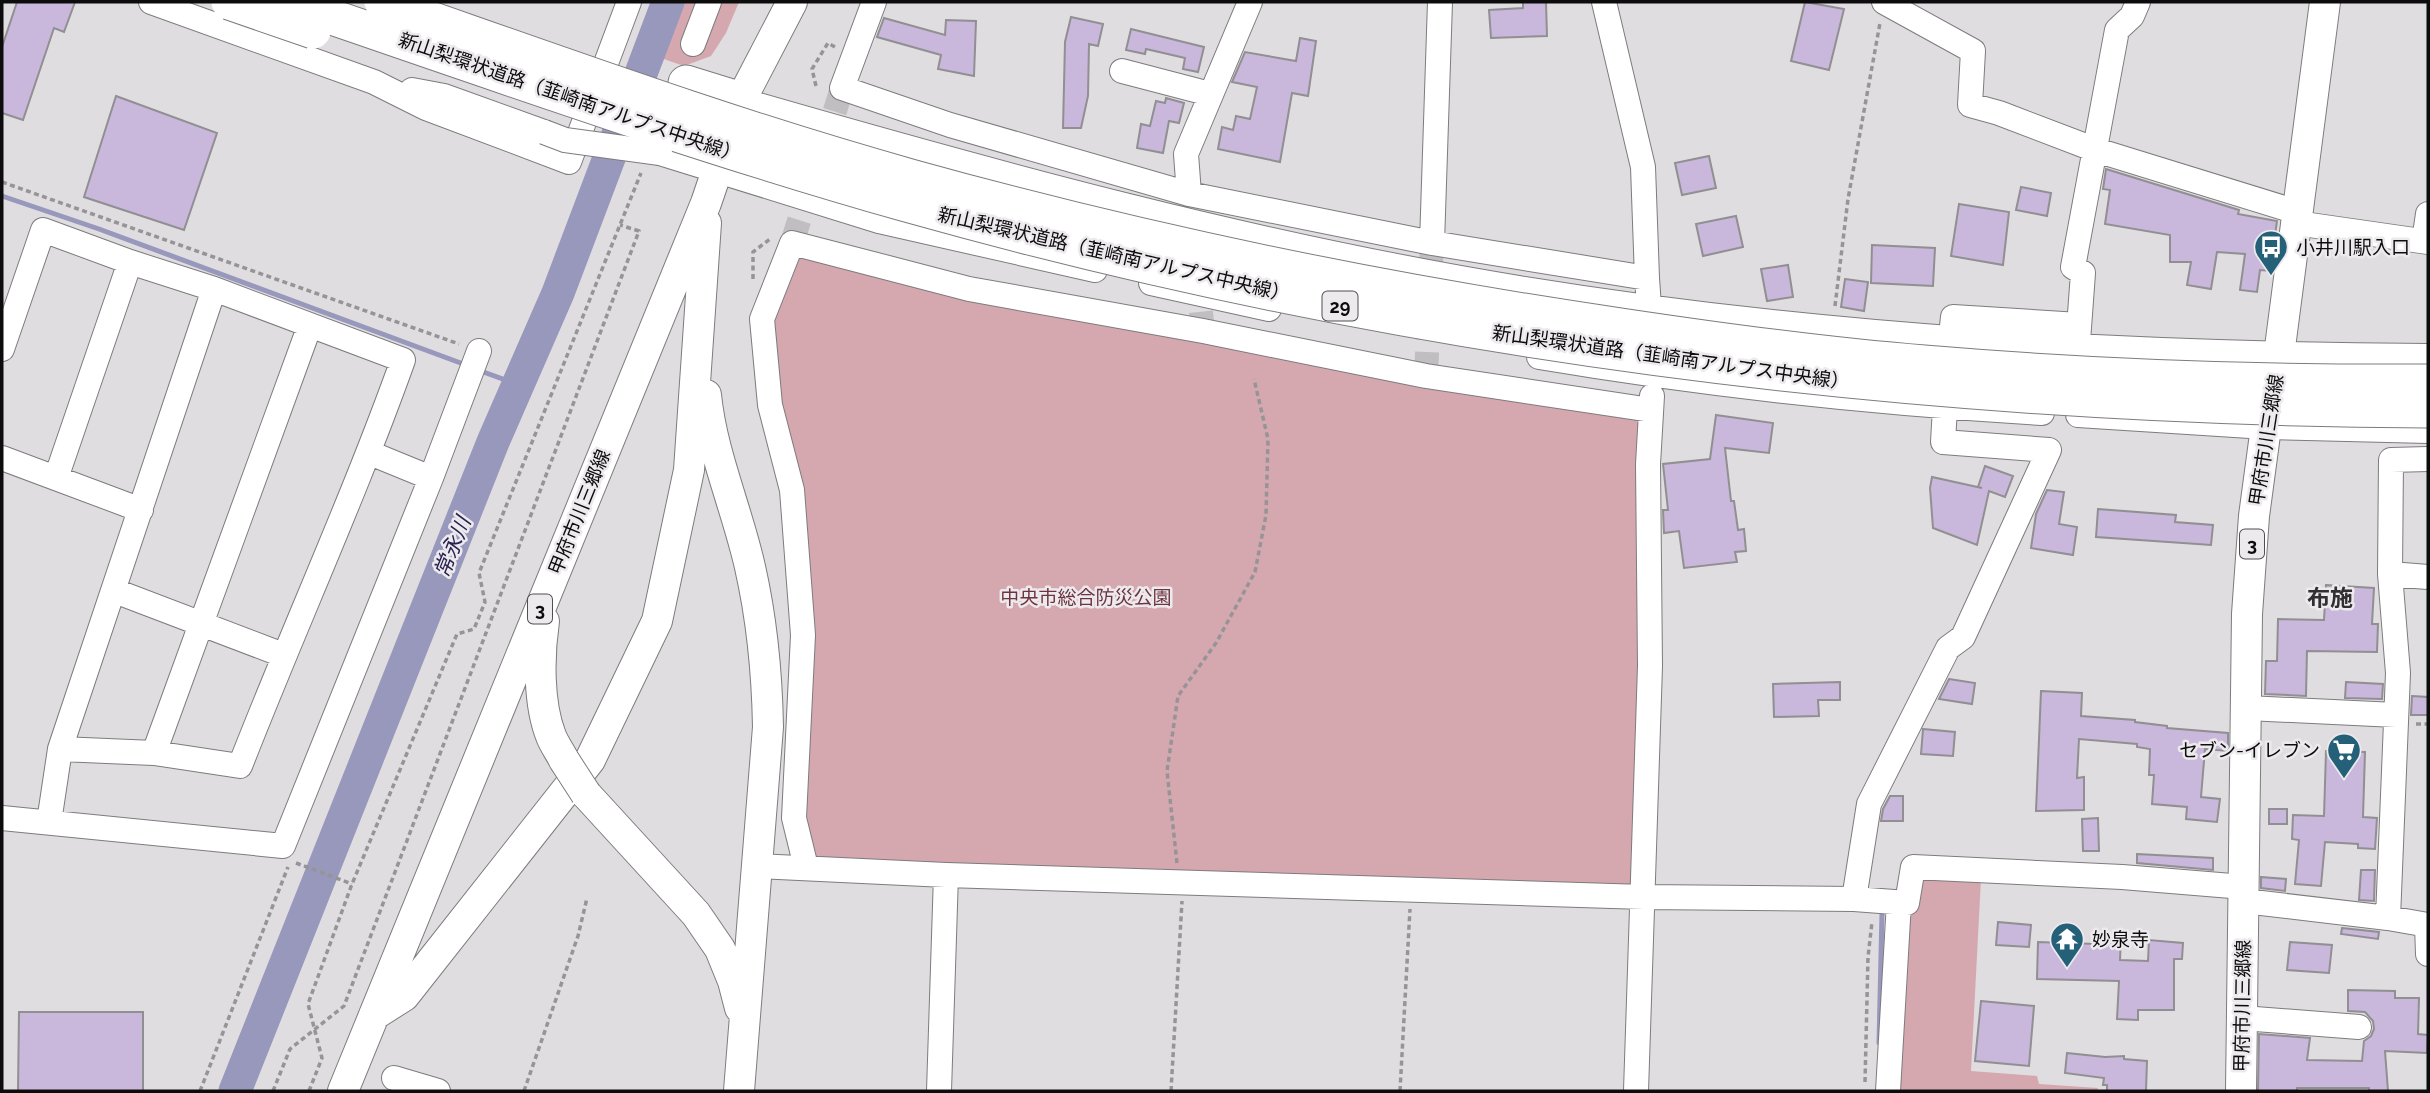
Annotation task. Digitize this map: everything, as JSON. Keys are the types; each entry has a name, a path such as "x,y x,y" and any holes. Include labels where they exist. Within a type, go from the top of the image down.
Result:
{"highway":[{"path":"229,2 650,163"},
{"name":"新山梨環状道路（韮崎南アルプス中央線）","path":"288,2 683,137 907,204 1143,264 1405,319 1667,360 1913,388 2148,404 2428,410"},
{"name":"新山梨環状道路（韮崎南アルプス中央線）","path":"382,2 686,107 912,178 1147,237 1405,292 1673,334 1922,363 2152,376 2428,382"},
{"path":"449,2 741,100"}],"main road":[{"name":"甲府市川三郷線","path":"343,1091 706,203 741,100 792,2"},
{"name":"甲府市川三郷線","path":"2241,1091 2247,614 2254,516 2279,355 2325,2"},
{"name":"甲府市川三郷線","path":"374,1015 404,996 590,760 657,621 688,470 706,236 706,203"},
{"name":"甲府市川三郷線","path":"698,314 709,420 750,565 767,666 768,727 739,1091"},
{"path":"549,586 540,643 542,692 550,734 586,794 696,914 724,960 733,981 743,1022"}],"street":[{"path":"151,2 374,82 426,108 569,162 629,2"},
{"path":"693,44 709,2"},
{"path":"874,2 842,88 950,125 1189,194 1432,243 1647,278"},
{"path":"1189,194 1186,154 1250,2"},
{"path":"1432,243 1440,2"},
{"path":"1604,2 1643,167 1652,376 1648,464 1650,666 1636,1091"},
{"path":"1883,2 1973,51 1970,105 2296,217 2426,242 2428,214"},
{"path":"2078,335 2083,273 2073,267 2117,30 2132,16 2138,2"},
{"path":"1122,71 1210,94"},
{"path":"374,82 444,96 565,140 650,163 717,171 879,222 1226,301 1399,334 1652,376 1944,407 2266,427 2428,431"},
{"path":"741,100 1079,194 1293,244 1515,287 1649,307 1833,329 1951,337 2078,335 2279,355 2428,356"},
{"path":"2,349 43,230 214,289 403,360 370,453 283,655 240,766 154,753 60,749"},
{"path":"806,867 794,818 803,635 792,490 771,405 762,319 792,243 969,289 1203,331 1426,376 1651,410"},
{"path":"56,478 130,262"},
{"path":"49,821 60,749 214,289"},
{"path":"154,753 310,325"},
{"path":"1888,1091 1869,804 1948,648 1963,637 2049,450 1943,442 1951,337"},
{"path":"2,818 283,846 431,478 479,351"},
{"path":"370,453 431,478"},
{"path":"2,458 141,510"},
{"path":"2388,918 2398,673 2390,574 2391,460 2428,460"},
{"path":"2390,574 2428,577"},
{"path":"114,591 283,655"},
{"path":"2247,708 2396,715"},
{"path":"755,866 946,875 1908,903 1913,867 2108,876 2244,894 2428,925 2428,954"},
{"path":"939,1091 946,875"},
{"path":"2242,1018 2360,1027"},
{"path":"394,1078 438,1091"}],"path":[{"path":"1833,329 1848,199 1883,2"},
{"path":"816,86 811,69 828,43 835,46 835,58"},
{"path":"309,1091 322,1058 308,1004 352,884 457,634 474,629 485,602 479,573 620,225 650,163"},
{"path":"2,182 479,351"},
{"path":"273,1091 290,1049 344,1006 639,231 620,225"},
{"path":"1171,1091 1183,882 1177,863 1167,771 1178,696 1216,643 1255,572 1266,515 1268,439 1254,379"},
{"path":"200,1091 290,861 352,884"},
{"path":"1400,1091 1411,889"},
{"path":"524,1091 578,936 587,898"},
{"path":"1865,1091 1868,957 1876,901"}],"green space":[{"path":"678,2 739,2 726,33 711,56 684,66 658,57"},
{"name":"中央市総合防災公園","path":"792,243 1651,410 1644,897 806,867 803,635 762,319"},
{"path":"1924,876 1981,879 1971,1071 2037,1076 2039,1084 2098,1088 2097,1091 1896,1091 1905,910 1915,910"}],"building":[{"path":"17,2 75,2 64,32 54,28 23,120 2,113 2,47"},
{"path":"1523,2 1546,2 1547,36 1491,38 1489,10 1523,8"},
{"path":"1805,2 1844,9 1829,70 1791,61"},
{"path":"1071,17 1103,24 1098,46 1089,44 1088,96 1081,128 1063,128 1065,42"},
{"path":"884,18 945,35 946,20 976,21 974,76 938,69 941,55 877,37"},
{"path":"1131,29 1204,47 1198,72 1183,69 1185,58 1146,49 1145,54 1126,50"},
{"path":"1300,38 1316,41 1308,96 1292,93 1280,162 1218,149 1222,127 1233,130 1236,116 1250,119 1257,87 1232,82 1245,52 1296,61"},
{"path":"116,96 217,133 184,230 84,197"},
{"path":"1166,98 1184,103 1179,123 1169,121 1163,153 1137,148 1141,124 1150,126 1156,101 1165,103"},
{"path":"1709,156 1716,188 1682,195 1675,163"},
{"path":"2106,169 2239,210 2238,214 2277,221 2272,271 2260,270 2257,292 2240,290 2245,254 2217,252 2211,289 2187,285 2191,262 2170,262 2170,235 2105,224 2110,190 2103,189"},
{"path":"2021,187 2051,193 2047,216 2016,210"},
{"path":"1959,204 2009,212 2003,265 1951,256"},
{"path":"1736,216 1743,247 1703,256 1696,224"},
{"path":"1872,245 1935,248 1933,286 1871,283"},
{"path":"1788,265 1793,297 1767,301 1761,269"},
{"path":"1845,279 1868,282 1864,311 1841,307"},
{"path":"1716,415 1773,423 1769,453 1725,448 1731,501 1734,501 1738,530 1744,529 1746,551 1735,552 1737,562 1684,568 1679,531 1664,533 1663,510 1668,510 1663,464 1710,459"},
{"path":"1985,466 2013,476 2005,497 1989,491 1977,545 1933,528 1930,488 1932,477 1982,488 1978,487"},
{"path":"2047,490 2064,492 2059,524 2077,527 2073,555 2031,548 2036,514"},
{"path":"2098,509 2176,515 2175,522 2213,525 2211,545 2096,537"},
{"path":"2326,585 2374,588 2372,624 2378,624 2377,652 2307,651 2306,696 2265,694 2266,661 2277,661 2278,619 2324,620"},
{"path":"1949,679 1975,683 1972,704 1939,699"},
{"path":"1840,682 1840,700 1818,700 1819,716 1774,717 1773,684"},
{"path":"2346,682 2383,684 2382,699 2345,698"},
{"path":"2041,691 2082,693 2081,716 2135,720 2167,728 2228,733 2228,751 2205,749 2201,797 2220,799 2217,822 2186,819 2187,807 2152,804 2154,775 2149,775 2150,749 2137,747 2137,744 2079,739 2077,778 2084,777 2084,810 2036,811"},
{"path":"2412,696 2428,697 2428,715 2411,715"},
{"path":"1923,729 1955,732 1953,756 1921,754"},
{"path":"2326,751 2365,752 2363,817 2377,818 2375,849 2358,848 2358,844 2325,842 2321,886 2295,884 2299,840 2292,839 2293,815 2324,816"},
{"path":"1890,796 1903,796 1903,821 1881,821 1883,809"},
{"path":"2269,809 2287,809 2287,824 2269,824"},
{"path":"2098,818 2099,851 2083,851 2082,819"},
{"path":"2137,854 2213,858 2213,870 2137,863"},
{"path":"2361,870 2375,870 2374,901 2359,900"},
{"path":"2261,877 2286,879 2285,891 2261,888"},
{"path":"1998,922 2031,925 2029,947 1996,945"},
{"path":"2342,928 2379,932 2378,939 2341,934"},
{"path":"2097,936 2121,937 2120,960 2148,961 2149,940 2183,943 2182,959 2174,959 2174,1010 2138,1010 2138,1020 2117,1019 2119,981 2037,979 2038,942 2097,944"},
{"path":"2290,942 2332,945 2329,973 2287,970"},
{"path":"2348,990 2395,991 2395,998 2419,998 2418,1034 2428,1035 2427,1053 2385,1051 2388,1091 2369,1091 2369,1088 2297,1088 2297,1091 2258,1091 2259,1034 2310,1038 2307,1060 2362,1061 2364,1041 2371,1036 2373,1021 2365,1012 2348,1011"},
{"path":"1981,1001 2034,1006 2029,1066 1975,1061"},
{"path":"19,1012 143,1012 143,1091 18,1091"},
{"path":"2067,1053 2124,1056 2124,1059 2147,1061 2146,1091 2107,1091 2107,1085 2103,1085 2104,1078 2065,1073"}],"waterway":[{"name":"常永川","path":"235,1091 493,442 558,293 668,2"},
{"path":"2,196 99,229 466,365"},
{"path":"478,370 519,385"},
{"path":"1879,1043 1882,913"}],"tunnel":[{"path":"824,146 842,88"},
{"path":"792,243 812,180"},
{"path":"1426,376 1432,243"},
{"path":"1197,276 1203,331"}],"place":[{"name":"小井川駅入口","path":"2271,277"},
{"name":"セブン-イレブン","path":"2344,780"},
{"name":"妙泉寺","path":"2067,969"}],"district":[{"name":"布施","path":"2330,597"}]}
